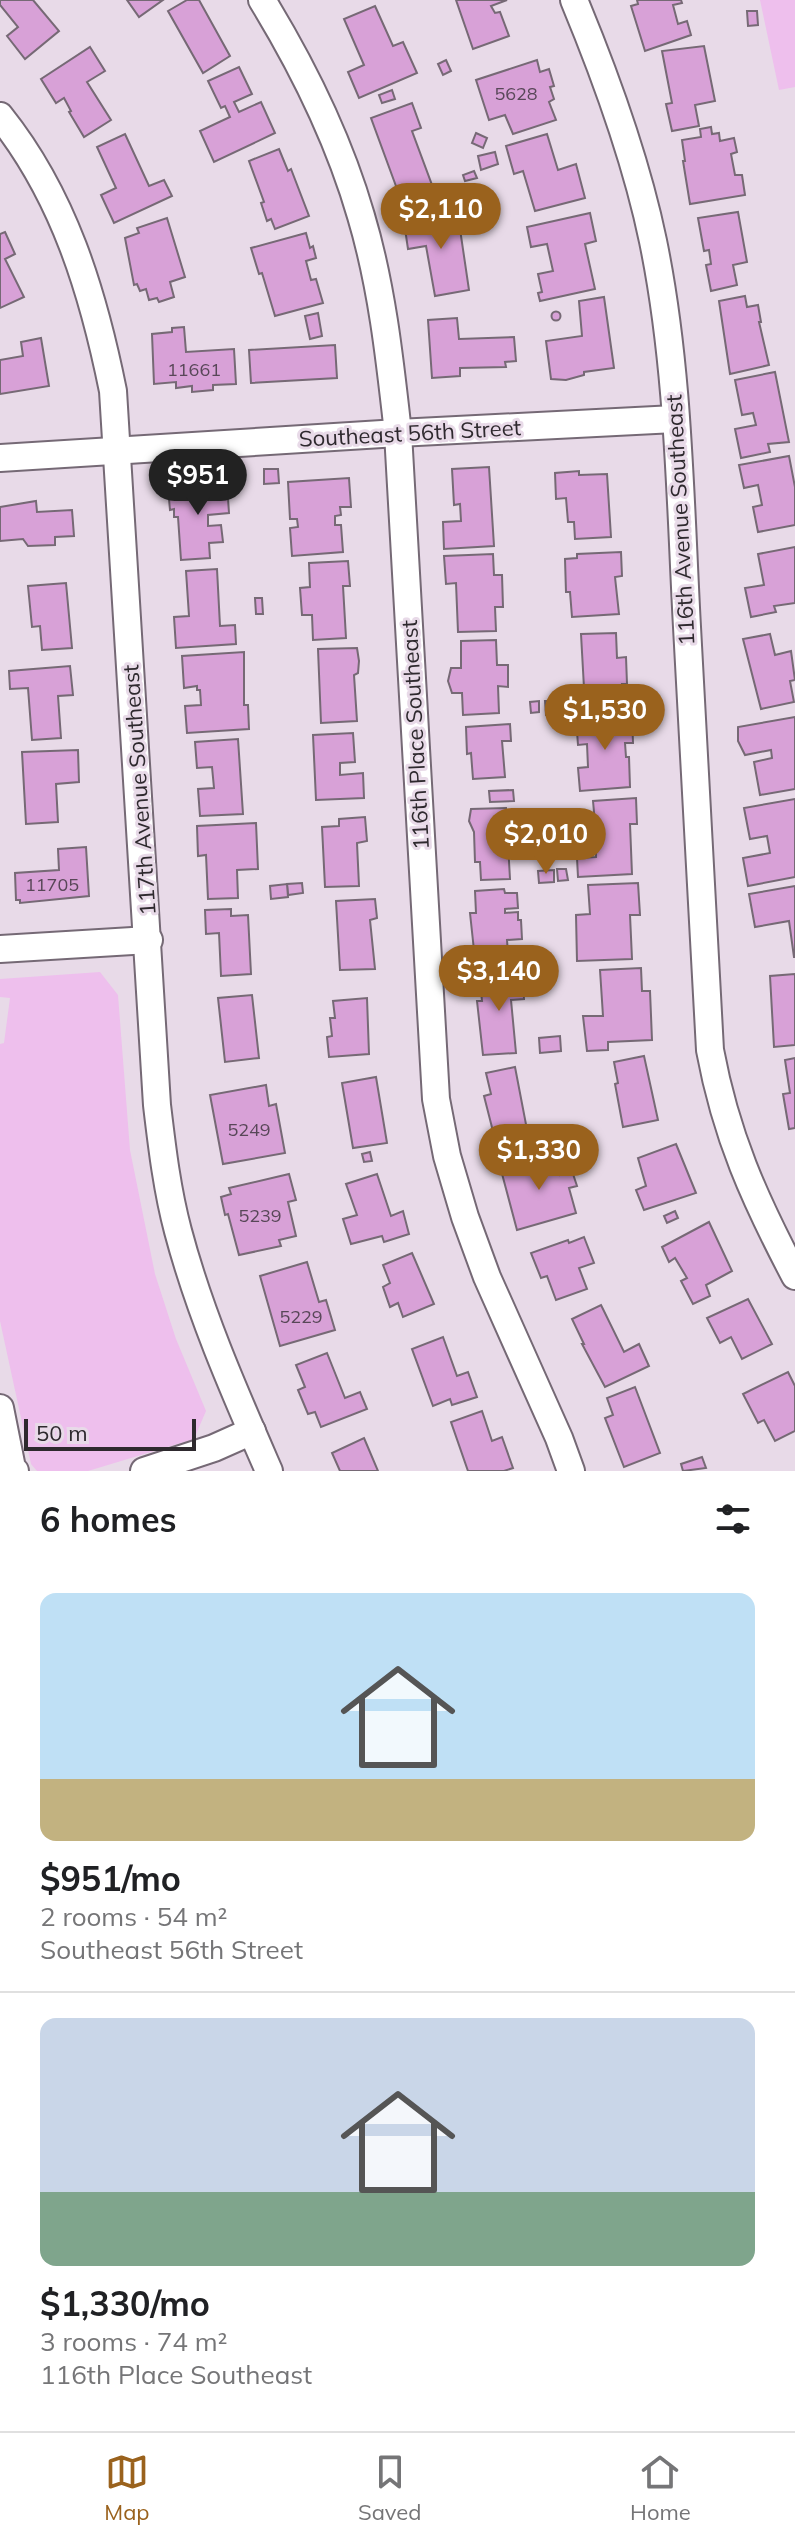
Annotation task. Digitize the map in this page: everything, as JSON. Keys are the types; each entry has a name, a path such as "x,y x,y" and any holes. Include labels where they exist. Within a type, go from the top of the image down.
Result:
{"street":[{"name":"116th Place Southeast","path":"262,0 292,49 331,132 362,217 390,360 398,433 436,1099 447,1156 487,1277 571,1471"},
{"name":"116th Avenue Southeast","path":"574,0 635,172 653,240 663,298 675,419 710,1050 730,1134 751,1188 795,1276"},
{"name":"117th Avenue Southeast","path":"0,116 40,177 80,259 99,323 113,391 157,1105 165,1170 177,1228 195,1289 269,1471"},
{"name":"Southeast 56th Street","path":"0,458 675,419"},
{"path":"0,949 149,940"},
{"path":"0,1408 15,1471"},
{"path":"144,1471 252,1431"}],"shaded area":[{"path":"760,0 795,0 795,87 779,90"},
{"path":"100,972 118,995 130,1150 155,1274 176,1339 206,1411 194,1439 88,1471 37,1471 31,1464 0,1321 0,1044 4,1043 10,998 0,997 0,979"}],"building":[{"path":"0,0 33,0 59,31 25,59 7,36 18,27 0,5"},
{"path":"127,0 163,0 139,17"},
{"path":"187,0 199,0 230,56 203,73 168,11"},
{"path":"456,0 507,0 491,6 495,13 500,12 509,36 473,49"},
{"path":"637,0 681,0 682,3 673,5 678,24 687,21 691,35 645,51 631,6 638,4"},
{"path":"375,6 393,46 403,42 417,73 359,98 348,72 364,65 344,19"},
{"path":"747,11 757,11 758,25 748,26"},
{"path":"704,46 715,101 695,105 699,126 672,131 666,104 672,103 662,51"},
{"path":"90,47 105,71 87,82 111,120 84,137 64,98 56,103 41,79"},
{"path":"446,60 451,71 443,75 438,64"},
{"path":"537,60 540,72 549,69 554,99 549,102 556,120 513,134 505,115 489,120 476,80"},
{"path":"239,67 252,94 234,102 239,112 261,102 275,133 214,162 200,131 230,117 225,106 221,108 208,81"},
{"path":"392,90 395,99 382,103 379,95"},
{"path":"412,103 421,128 412,131 432,185 400,197 371,118"},
{"path":"711,127 712,134 719,133 720,141 734,138 737,152 731,154 735,175 742,175 745,195 690,204 682,140 701,137 700,129"},
{"path":"476,133 487,138 483,148 472,143"},
{"path":"125,134 149,186 164,180 172,196 114,223 101,195 116,188 97,147"},
{"path":"547,134 558,170 576,164 585,198 535,211 523,171 514,174 506,146"},
{"path":"279,149 288,171 291,169 309,216 275,229 271,219 267,221 261,203 264,202 249,161"},
{"path":"495,152 498,164 481,170 478,156"},
{"path":"474,171 477,178 465,181 463,175"},
{"path":"738,212 747,262 733,265 737,285 711,291 706,265 711,264 709,250 704,251 698,218"},
{"path":"454,213 457,229 460,229 469,290 435,296 426,246 408,249 404,222"},
{"path":"590,213 596,241 585,244 595,289 540,301 538,293 542,292 538,274 553,271 547,244 531,247 527,227"},
{"path":"167,218 185,277 170,282 174,297 159,302 157,298 149,300 146,289 140,291 137,284 134,285 125,238 139,233 137,228"},
{"path":"5,232 15,254 5,259 24,297 0,308 0,234"},
{"path":"306,233 316,258 306,261 311,280 316,279 323,303 275,316 251,248"},
{"path":"745,296 747,307 758,305 769,365 730,374 719,301"},
{"path":"604,297 614,368 584,372 584,375 566,380 551,379 546,341 582,336 579,301"},
{"path":"556,311 561,316 556,321 551,316"},
{"path":"318,313 322,336 310,339 305,316"},
{"path":"457,318 459,339 514,337 516,361 505,362 506,367 460,368 460,376 432,378 428,320"},
{"path":"184,327 186,352 234,349 236,384 213,385 213,390 192,392 192,386 176,388 176,382 154,384 152,334"},
{"path":"41,338 49,386 0,394 0,360 23,356 21,342"},
{"path":"335,345 337,378 251,383 249,350"},
{"path":"775,372 789,442 768,444 770,452 741,458 735,429 756,425 753,413 742,415 735,380"},
{"path":"789,456 795,487 795,525 758,532 753,507 762,505 758,485 744,488 739,465"},
{"path":"489,467 494,546 444,549 443,522 461,521 460,504 454,505 452,469"},
{"path":"264,469 278,469 279,483 264,484"},
{"path":"579,471 579,475 607,474 611,537 575,539 574,522 568,522 566,498 556,499 555,473"},
{"path":"349,478 351,507 340,507 341,515 335,516 335,525 341,525 343,552 292,556 290,528 298,527 297,519 290,519 288,482"},
{"path":"227,484 229,513 208,515 208,526 221,525 223,542 209,543 210,558 181,560 178,517 174,517 174,509 170,510 168,488"},
{"path":"36,501 37,512 72,510 74,536 55,537 55,545 28,546 23,539 0,541 0,507"},
{"path":"795,547 795,603 774,606 776,612 751,617 745,588 764,585 758,554"},
{"path":"621,552 622,576 615,577 619,614 572,617 570,592 566,592 565,559 577,558 577,554"},
{"path":"493,554 494,575 502,575 503,607 495,607 496,631 458,632 456,583 446,584 444,556"},
{"path":"348,561 350,586 343,586 346,638 313,640 312,615 302,615 300,588 310,587 309,563"},
{"path":"217,569 220,626 235,625 236,644 176,648 174,617 189,616 186,571"},
{"path":"66,583 72,648 42,650 40,626 32,627 28,586"},
{"path":"255,598 262,598 263,614 256,614"},
{"path":"616,633 617,658 626,657 627,684 622,684 623,704 585,706 581,634"},
{"path":"770,634 775,655 791,651 795,680 790,681 794,702 761,709 743,639"},
{"path":"496,640 497,665 508,665 508,687 498,686 499,713 463,715 462,693 452,693 448,681 451,668 461,668 461,641"},
{"path":"357,648 358,673 354,675 357,721 321,723 318,649"},
{"path":"244,652 244,705 248,705 249,729 187,733 185,706 201,705 197,686 184,688 182,656"},
{"path":"70,666 73,695 58,696 61,738 32,740 28,688 10,689 9,671"},
{"path":"539,701 539,712 531,713 530,702"},
{"path":"545,701 557,701 558,715 546,715"},
{"path":"632,715 633,743 625,743 630,787 580,791 578,768 588,767 587,744 578,745 576,718"},
{"path":"795,717 795,789 760,795 754,762 772,758 771,750 745,755 738,741 738,727"},
{"path":"510,724 511,741 502,741 505,777 473,779 471,753 467,754 466,727"},
{"path":"353,733 355,762 340,763 340,775 363,773 364,798 316,800 313,735"},
{"path":"238,739 243,814 200,816 198,789 214,788 212,767 197,768 195,742"},
{"path":"78,750 79,782 56,784 58,822 26,824 22,752"},
{"path":"513,790 514,801 490,802 489,791"},
{"path":"636,798 637,824 630,824 632,874 578,877 577,858 596,857 596,851 586,851 584,824 595,823 593,801"},
{"path":"795,799 795,877 748,886 743,858 770,853 767,836 750,839 744,808"},
{"path":"506,808 510,879 481,880 480,862 475,862 474,832 469,821 471,809"},
{"path":"365,817 367,841 357,843 359,886 325,887 322,827 339,826 339,819"},
{"path":"256,823 258,869 237,870 238,898 208,899 206,855 198,856 197,826"},
{"path":"86,847 89,896 20,903 16,900 15,873 59,870 58,849"},
{"path":"557,869 566,869 568,880 558,881"},
{"path":"554,870 554,882 539,883 538,871"},
{"path":"302,883 303,893 288,895 287,884"},
{"path":"638,883 640,915 630,915 632,959 577,961 576,915 590,914 588,885"},
{"path":"287,884 288,897 271,899 270,886"},
{"path":"795,886 794,957 789,921 755,927 749,894"},
{"path":"504,889 505,893 517,893 518,908 505,909 505,913 518,912 522,939 507,940 509,967 476,969 470,913 476,913 475,891"},
{"path":"375,899 377,918 370,920 375,969 340,970 336,901"},
{"path":"231,909 231,916 248,915 251,974 221,976 219,933 206,934 205,910"},
{"path":"523,958 523,969 514,969 513,959"},
{"path":"641,968 642,991 650,991 652,1040 608,1042 608,1050 587,1051 583,1016 603,1016 600,970"},
{"path":"522,973 524,999 511,1000 516,1053 483,1055 477,1001 482,1001 480,981"},
{"path":"795,974 795,1045 774,1047 770,976"},
{"path":"252,995 259,1058 225,1062 218,998"},
{"path":"367,998 369,1054 329,1057 327,1037 332,1036 330,1018 335,1018 333,1001"},
{"path":"560,1036 561,1051 540,1053 539,1038"},
{"path":"644,1056 658,1120 623,1127 614,1062"},
{"path":"795,1058 795,1128 789,1129 783,1094 790,1093 785,1060"},
{"path":"515,1067 529,1140 497,1147 484,1096 491,1094 486,1073"},
{"path":"376,1077 387,1143 353,1148 342,1083"},
{"path":"266,1085 269,1106 276,1104 285,1153 223,1164 210,1095"},
{"path":"676,1144 696,1193 644,1210 636,1190 646,1186 638,1158"},
{"path":"370,1152 372,1161 364,1162 362,1154"},
{"path":"555,1155 560,1175 572,1171 577,1186 569,1188 576,1213 517,1230 501,1170"},
{"path":"289,1174 296,1200 288,1202 296,1236 279,1240 281,1246 239,1255 221,1197 231,1194 229,1188"},
{"path":"377,1174 391,1216 403,1211 409,1234 384,1242 382,1236 351,1244 343,1219 357,1215 346,1184"},
{"path":"675,1211 678,1218 667,1223 664,1216"},
{"path":"709,1222 732,1271 706,1285 710,1296 693,1304 681,1281 687,1278 675,1258 669,1262 662,1247"},
{"path":"584,1237 594,1263 579,1268 587,1289 556,1300 547,1276 541,1278 531,1253"},
{"path":"412,1253 434,1304 403,1317 398,1303 390,1307 383,1287 390,1283 383,1265"},
{"path":"307,1262 319,1302 326,1300 335,1330 280,1346 260,1276"},
{"path":"748,1299 772,1344 742,1359 731,1337 720,1343 707,1318"},
{"path":"601,1305 624,1352 639,1344 649,1366 605,1387 572,1319"},
{"path":"443,1337 457,1376 468,1372 477,1397 452,1405 450,1399 433,1406 412,1349"},
{"path":"327,1353 345,1398 360,1392 367,1409 321,1427 315,1412 308,1414 298,1390 305,1387 296,1365"},
{"path":"788,1372 795,1386 795,1431 775,1441 764,1420 758,1423 743,1394"},
{"path":"635,1387 660,1453 624,1467 605,1418 613,1415 607,1398"},
{"path":"482,1411 492,1441 502,1437 513,1468 468,1471 451,1422"},
{"path":"364,1438 378,1471 340,1471 332,1453"},
{"path":"702,1457 706,1468 683,1471 681,1464"}]}
